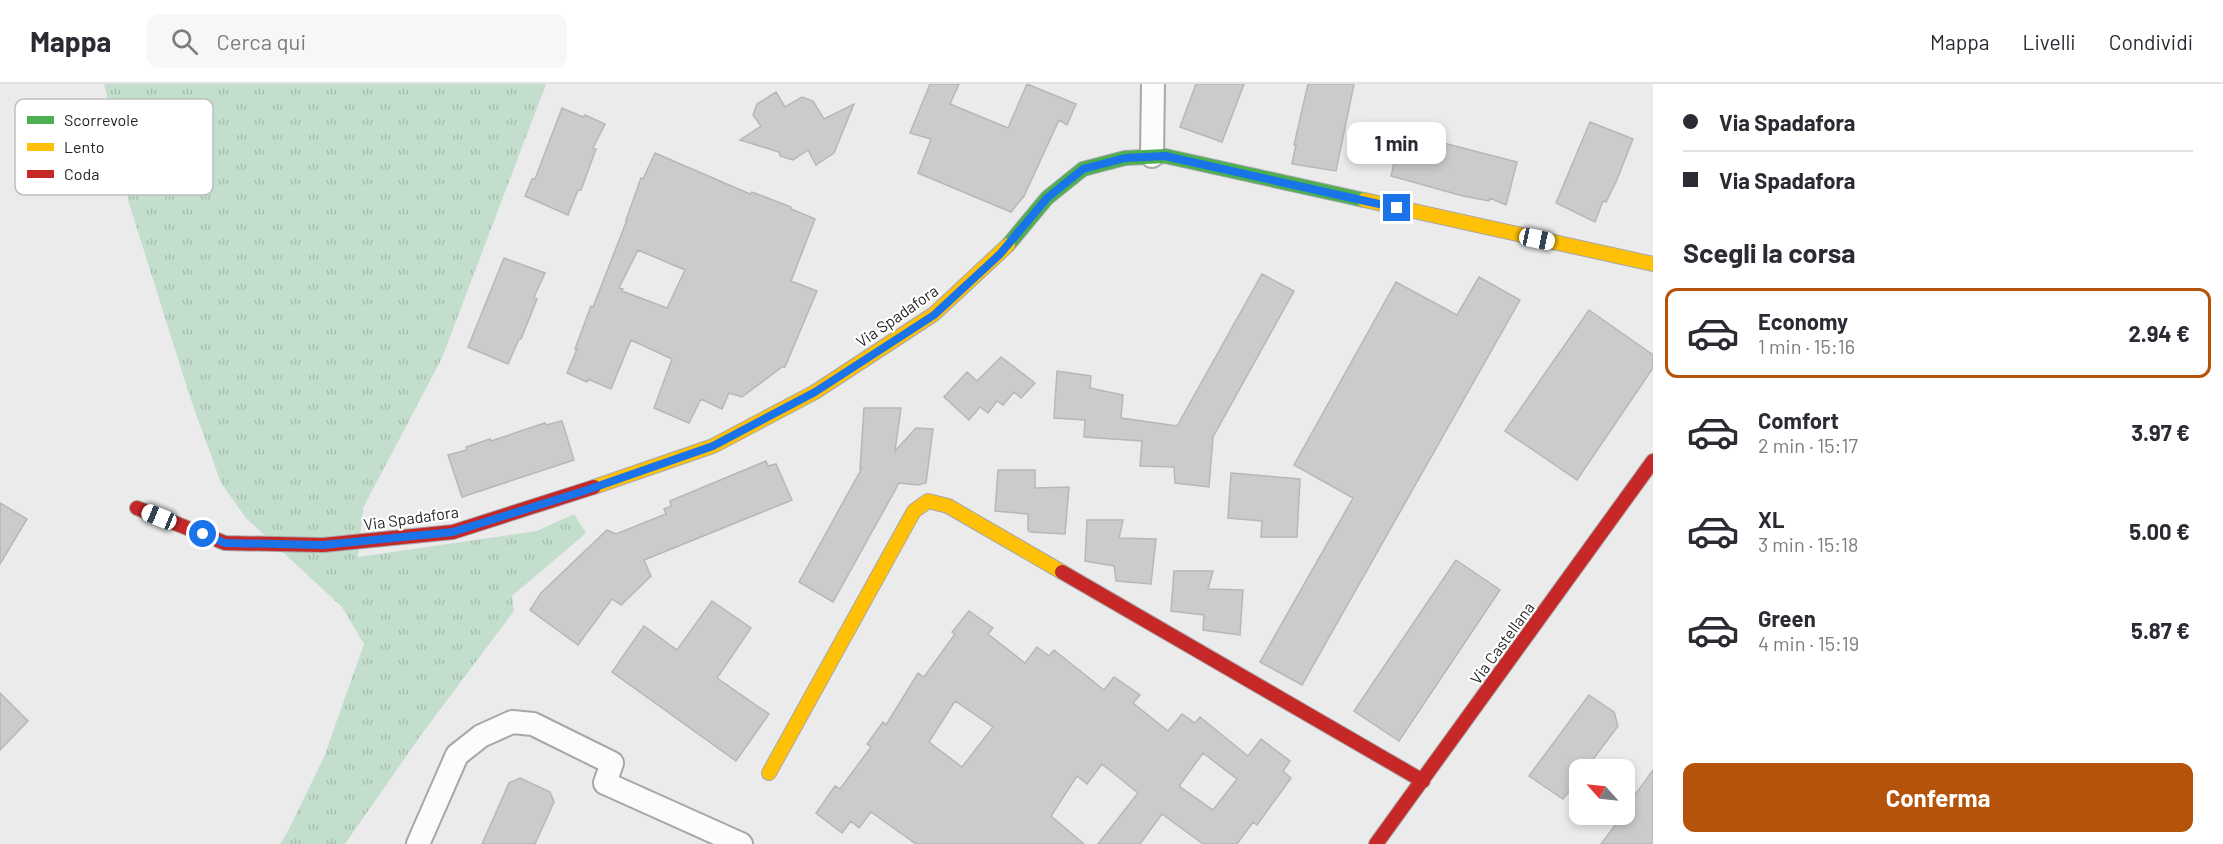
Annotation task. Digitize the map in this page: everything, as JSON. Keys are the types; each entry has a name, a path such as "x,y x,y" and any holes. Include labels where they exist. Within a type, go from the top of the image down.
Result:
{"street":[{"path":"1152,156 1153,84"},
{"name":"Via Spadafora","path":"137,508 225,543 323,545 453,532 584,491 713,446 815,392 934,315 1000,254 1047,198 1083,169 1125,158 1165,156 1653,264"},
{"name":"Via Castellana","path":"1376,844 1653,461"},
{"path":"769,773 914,511 928,501 948,506 1423,781"},
{"path":"417,844 457,755 480,736 512,722 533,724 612,763 605,783 741,844"}],"green space":[{"path":"104,84 546,84 442,358 363,508 358,557 537,531 574,514 586,533 512,596 514,611 421,735 345,844 280,844 324,757 364,644 342,607 246,518 221,483 191,400 128,200 127,195 213,195 213,99 108,99"}],"building":[{"path":"930,84 959,84 950,104 1008,128 1027,84 1076,104 1067,125 1059,120 1024,196 1011,212 918,173 931,139 910,133"},
{"path":"1196,84 1244,84 1222,142 1180,127"},
{"path":"1308,84 1354,84 1336,171 1292,164"},
{"path":"776,92 785,107 802,97 813,101 824,119 854,104 834,153 816,165 808,150 793,160 780,156 779,152 740,140 761,126 753,115 757,104"},
{"path":"562,108 605,124 593,148 596,149 581,190 578,190 568,215 525,196 532,179 535,179"},
{"path":"1590,122 1633,139 1616,182 1606,202 1603,201 1595,222 1556,203"},
{"path":"1401,132 1517,162 1506,205 1490,198 1489,201 1463,196 1391,176"},
{"path":"655,153 750,194 752,192 791,207 815,219 791,281 817,291 785,367 742,397 729,393 722,409 701,399 689,423 654,408 672,359 631,340 611,389 567,373 591,306 593,307 627,220 641,178 643,179","holes":["638,250 685,270 667,308 619,288"]},
{"path":"504,258 545,273 534,297 537,299 521,339 508,364 468,347"},
{"path":"1262,274 1294,291 1213,437 1209,487 1175,483 1174,467 1140,466 1142,441 1084,437 1085,420 1054,418 1057,371 1091,376 1090,388 1123,395 1121,418 1177,426"},
{"path":"1479,277 1520,300 1302,685 1260,662 1353,498 1294,465 1396,282 1457,315"},
{"path":"1589,310 1653,355 1653,368 1577,480 1505,431"},
{"path":"1001,357 1035,383 1021,398 1014,392 1003,405 997,401 988,413 980,407 969,420 944,397 967,372 977,381"},
{"path":"864,408 901,408 895,451 916,428 933,429 926,483 918,485 899,483 833,602 799,582 862,468 860,469"},
{"path":"562,421 574,460 462,497 448,455 467,450 466,447 490,439 491,441 545,423 546,425"},
{"path":"766,461 768,466 776,464 792,500 644,560 651,576 621,605 612,599 578,645 530,610 541,593 607,530 616,534 666,514 664,509 671,506 670,501"},
{"path":"998,470 1035,470 1035,488 1069,487 1065,534 1030,532 1028,514 995,511"},
{"path":"1231,473 1300,479 1297,537 1261,537 1262,521 1228,518"},
{"path":"0,503 27,519 0,564"},
{"path":"1087,520 1123,520 1119,538 1156,539 1151,584 1116,581 1114,566 1085,561"},
{"path":"1456,560 1500,590 1399,741 1354,711"},
{"path":"1174,571 1213,571 1208,589 1243,590 1240,635 1203,630 1204,615 1171,611"},
{"path":"712,601 751,628 717,678 769,714 736,761 612,672 644,626 677,650"},
{"path":"969,611 993,628 988,634 1025,663 1037,647 1049,656 1054,650 1104,690 1114,677 1140,695 1133,703 1168,731 1182,714 1195,723 1200,717 1248,756 1261,739 1290,761 1283,771 1291,778 1257,825 1253,822 1237,844 1203,844 1162,814 1140,844 1098,844 1138,793 1102,764 1087,784 1077,776 1051,816 1084,844 916,844 871,812 859,828 851,821 842,833 816,813 835,786 840,789 871,747 867,744 883,722 886,725 918,673 924,677 955,634 952,632","holes":["955,701 993,727 962,767 929,742","1203,753 1237,779 1213,810 1179,786"]},
{"path":"0,693 28,721 0,750"},
{"path":"1589,695 1614,712 1618,726 1593,759 1569,759 1569,791 1563,799 1529,776"},
{"path":"1653,770 1653,844 1601,844 1616,825 1635,825 1635,795"},
{"path":"520,778 550,792 554,802 535,844 482,844 509,783"}],"traffic: fast":[{"path":"1008,245 1047,198 1083,169 1125,158 1165,156 1364,200"}],"traffic: slow":[{"path":"1364,200 1653,264"},
{"path":"594,487 713,446 815,392 934,314 1008,245"},
{"path":"769,773 914,511 928,501 948,506 1062,572"}],"traffic: jam":[{"path":"1376,844 1653,461"},
{"path":"137,508 225,543 323,545 453,532 594,487"},
{"path":"1062,572 1423,781"}],"route":[{"path":"203,534 225,543 323,545 453,532 584,491 713,446 815,392 934,315 1000,254 1047,198 1083,169 1125,158 1165,156 1397,208"}]}
